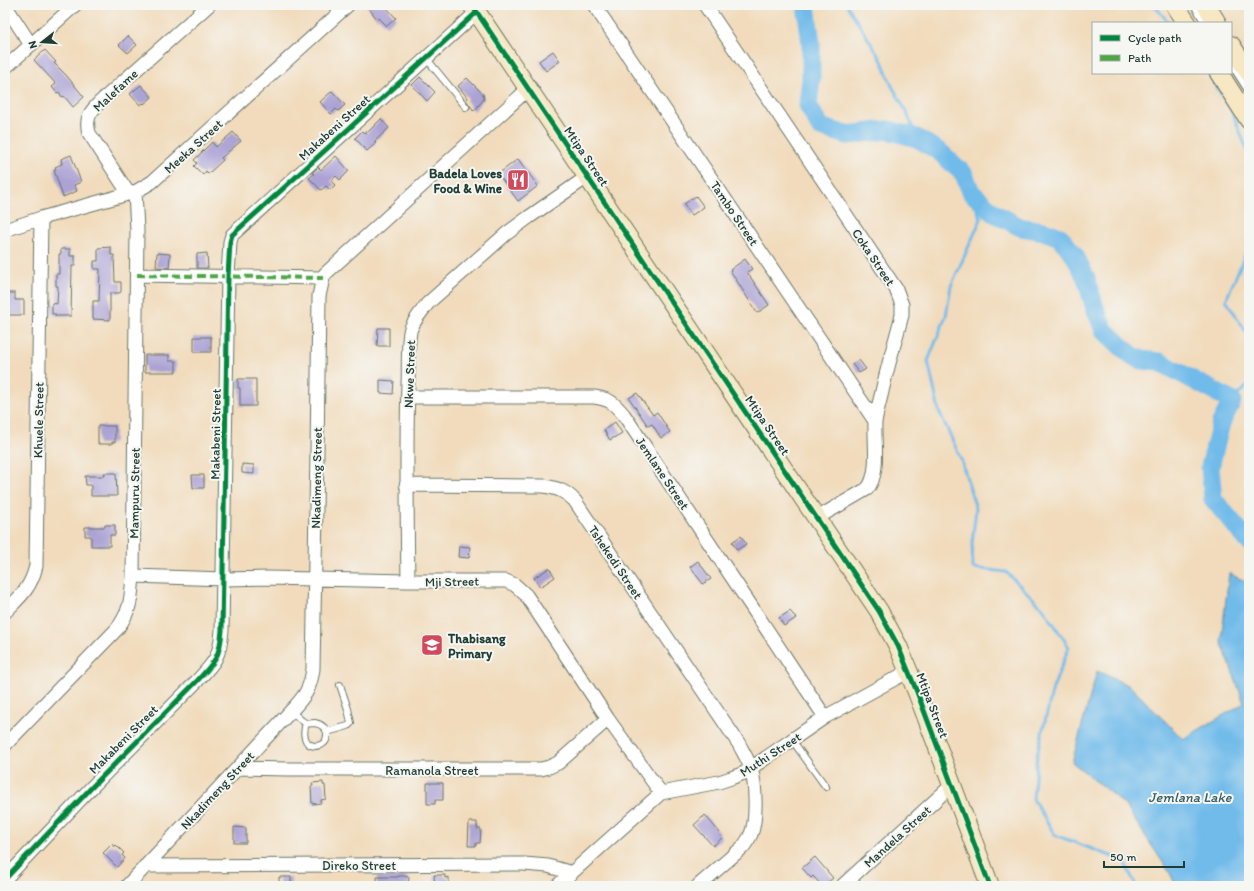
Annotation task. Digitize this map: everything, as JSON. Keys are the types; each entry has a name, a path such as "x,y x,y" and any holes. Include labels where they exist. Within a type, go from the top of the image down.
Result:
{"street":[{"path":"5,5 31,45"},
{"path":"5,68 75,5"},
{"name":"Malefame","path":"132,193 90,133 88,127 89,115 100,102 209,5"},
{"name":"Meeka Street","path":"5,230 41,218 132,193 144,188 348,5"},
{"name":"Tambo Street","path":"594,5 875,421"},
{"name":"Coka Street","path":"705,5 896,289 902,305 902,315 875,421 873,480 871,485 861,493 817,518"},
{"path":"1175,5 1186,22"},
{"path":"1206,5 1216,22"},
{"name":"Makabeni Street","path":"5,879 93,786 210,667 217,657 221,645 224,579 228,276 230,242 232,235 426,58 474,9"},
{"name":"Mtipa Street","path":"474,9 879,611 909,671 990,886"},
{"path":"1232,47 1249,73"},
{"path":"1220,74 1249,120"},
{"path":"137,275 323,278 330,269 528,89"},
{"name":"Nkwe Street","path":"408,581 406,485 411,329 420,313 428,303 506,234 587,178"},
{"name":"Mampuru Street","path":"5,745 117,629 125,618 130,602 134,576 137,275 137,230 132,193"},
{"name":"Khuele Street","path":"5,612 29,586 36,566 41,218"},
{"name":"Nkadimeng Street","path":"127,886 291,711 306,694 312,680 319,296 323,278"},
{"name":"Jemlane Street","path":"408,397 594,397 604,399 614,404 624,415 825,717"},
{"name":"Tshekedi Street","path":"406,485 544,486 554,487 570,495 575,501 739,744 751,768 755,793 754,824 752,833 743,847 698,886"},
{"name":"Mji Street","path":"134,576 224,579 267,578 408,581 506,581 515,585 526,595 608,719 661,793"},
{"name":"Muthi Street","path":"661,793 719,782 731,778 751,768 825,717 909,671"},
{"name":"Ramanola Street","path":"238,768 550,768 558,763 608,719"},
{"name":"Mandela Street","path":"842,886 952,785"},
{"path":"557,886 661,793"},
{"name":"Direko Street","path":"145,866 524,864 548,866 572,873"}],"lane":[{"path":"1194,5 1204,22"},
{"path":"426,58 466,107"},
{"path":"1232,66 1249,92"},
{"path":"327,732 348,726 351,723 340,685"},
{"path":"291,711 306,723 317,723 323,727 327,732 328,737 326,742 315,746 306,741 304,736 306,723"},
{"path":"792,740 826,787"}],"water":[{"name":"Jemlana Lake","path":"1229,573 1249,584 1249,886 1176,886 1170,873 1124,804 1072,762 1097,671 1130,686 1183,739 1244,703 1221,641"}],"building":[{"path":"366,5 384,5 396,18 387,26 379,18 377,19"},
{"path":"128,36 137,45 128,53 119,45"},
{"path":"45,50 56,62 54,63 84,97 73,107 64,96 62,97 59,92 57,93 52,87 56,84 34,60"},
{"path":"553,51 560,61 546,71 539,61"},
{"path":"420,77 435,92 427,101 412,85"},
{"path":"467,78 483,94 484,99 474,111 466,100 468,98 458,86"},
{"path":"141,85 152,97 144,104 143,103 140,105 130,94"},
{"path":"332,91 345,105 338,111 336,109 331,114 320,102"},
{"path":"381,119 389,128 367,151 355,138 362,131 364,133 366,131 367,133"},
{"path":"233,132 241,141 221,158 223,160 208,174 206,171 203,175 194,166 197,163 194,160 212,142 216,147"},
{"path":"71,155 81,182 74,185 77,191 63,197 54,170 56,169 55,167 62,164 61,159"},
{"path":"336,156 349,171 340,180 336,176 331,181 335,185 330,190 326,186 321,190 309,178 314,174 312,173 318,167 321,170"},
{"name":"Badela Loves Food & Wine","path":"518,159 538,186 518,201 498,174"},
{"path":"696,196 704,207 692,215 684,204"},
{"path":"111,247 111,255 114,255 115,282 121,282 121,292 110,293 110,320 93,319 93,301 99,301 100,269 94,269 94,261 98,261 98,248"},
{"path":"61,249 70,249 70,256 75,256 75,266 72,266 71,316 55,316 56,314 52,314 52,303 57,304 58,286 56,286 56,274 59,274 59,254 61,254"},
{"path":"157,253 170,254 169,268 156,267"},
{"path":"207,253 208,268 197,268 197,254"},
{"path":"745,259 752,269 747,272 769,305 757,313 730,270"},
{"path":"6,293 15,293 15,300 24,300 24,315 5,315"},
{"path":"378,328 389,328 389,346 377,346"},
{"path":"194,337 211,337 211,352 194,352"},
{"path":"145,355 169,355 169,361 176,361 176,372 145,372"},
{"path":"859,360 866,369 859,373 852,364"},
{"path":"238,379 256,379 256,406 240,406 240,388 238,388"},
{"path":"380,380 394,381 393,394 380,393"},
{"path":"637,393 653,415 657,412 670,432 661,438 652,424 648,426 629,398"},
{"path":"615,422 622,433 610,440 604,430"},
{"path":"98,426 115,426 115,442 112,442 112,444 98,444"},
{"path":"242,464 254,465 254,474 242,473"},
{"path":"104,473 116,473 117,496 91,496 91,485 86,485 85,476 105,476"},
{"path":"192,475 204,475 204,488 193,488"},
{"path":"105,525 115,525 115,535 110,535 110,546 91,546 91,536 85,536 85,527 105,527"},
{"path":"741,536 746,544 737,550 732,542"},
{"path":"459,546 470,547 469,558 458,557"},
{"path":"698,561 711,579 703,584 690,567"},
{"path":"549,568 555,577 540,587 534,578"},
{"path":"790,611 796,618 784,626 779,618"},
{"path":"323,782 323,785 325,785 326,799 321,800 321,803 312,804 312,783"},
{"path":"427,783 443,783 443,800 435,800 435,804 427,804"},
{"path":"705,815 720,833 719,834 722,838 713,846 694,825"},
{"path":"469,822 477,822 477,829 481,829 480,843 476,843 476,846 468,846"},
{"path":"234,827 246,828 246,843 234,843"},
{"path":"112,844 114,847 116,845 124,853 122,855 125,858 117,867 103,853"},
{"path":"815,857 833,878 823,886 813,876 811,878 802,868"},
{"path":"434,875 445,875 445,878 449,877 449,886 435,886"},
{"path":"279,877 291,877 291,886 279,886"},
{"path":"377,877 409,877 408,886 377,886"}],"waterway":[{"path":"806,5 811,44 811,79 808,105 820,127 847,135 888,130 917,138 940,152 964,174 971,192 994,213 1020,227 1044,231 1060,237 1075,256 1086,278 1095,308 1104,330 1123,348 1133,356 1142,360 1160,362 1232,401 1221,423 1210,467 1213,499 1249,542"},
{"path":"847,5 882,61 892,86 906,111 917,138"},
{"path":"1154,5 1168,22"},
{"path":"1209,74 1231,110 1249,154"},
{"path":"971,192 981,219 951,286 946,316 928,361 939,411 961,459 976,509 972,543 973,568 1006,572 1043,608 1069,647 1053,688 1037,754 1033,799 1055,835 1124,861 1136,886"},
{"path":"1249,235 1247,250 1226,300 1249,336"},
{"path":"1232,401 1249,384"}],"marked path":[{"path":"137,275 323,278"}],"cycle path":[{"path":"472,5 879,611 898,646 917,692 990,886"},
{"path":"5,879 93,786 197,681 212,664 218,653 222,630 228,276 230,242 232,235 477,12"}],"place":[{"name":"Badela Loves Food & Wine","path":"518,180"},
{"name":"Thabisang Primary","path":"432,645"}]}
